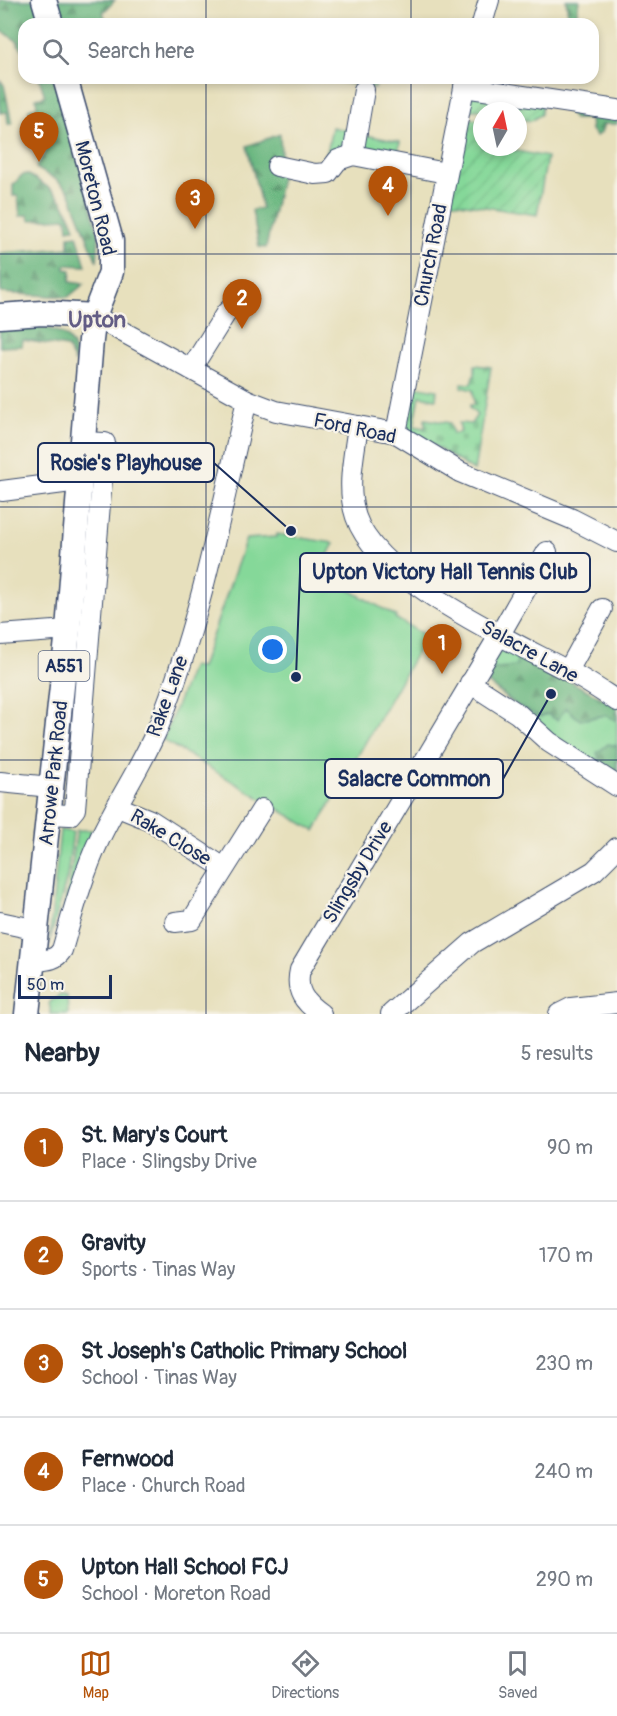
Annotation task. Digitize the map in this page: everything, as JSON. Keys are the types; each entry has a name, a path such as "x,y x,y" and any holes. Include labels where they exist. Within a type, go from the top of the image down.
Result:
{"main road":[{"path":"44,0 49,18"},
{"name":"Moreton Road","path":"67,84 111,241 111,272 94,316"},
{"path":"0,316 50,313 94,316"},
{"name":"Arrowe Park Road","path":"27,1014 38,930 68,630 81,442 94,316"}],"street":[{"path":"484,18 489,0"},
{"name":"Church Road","path":"396,433 465,84"},
{"path":"471,84 617,110"},
{"path":"353,155 364,90"},
{"path":"277,166 315,174 328,173 338,160 353,155 446,173"},
{"path":"191,369 226,313 243,297"},
{"name":"Ford Road","path":"94,316 247,400 276,411 396,433 460,472 572,519 617,542"},
{"name":"Rake Lane","path":"34,961 58,957 62,950 86,871 159,725 191,629 247,400"},
{"name":"Salacre Lane","path":"358,426 351,495 356,518 369,542 409,578 499,636 568,670 617,701"},
{"path":"50,814 70,815 75,808 93,618 105,444 81,442"},
{"path":"2,491 78,481"},
{"name":"Slingsby Drive","path":"321,1014 301,995 297,983 300,970 547,552"},
{"path":"568,670 602,609"},
{"path":"0,635 68,630"},
{"path":"471,683 518,714 549,742 617,786"},
{"path":"0,782 51,787"},
{"name":"Rake Close","path":"118,807 150,820 224,868"},
{"name":"Rake Close","path":"175,922 192,920 262,809"},
{"path":"391,1014 405,999 472,943 594,871 617,848"},
{"path":"0,922 38,930"},
{"path":"559,1014 571,1008 617,1003"}],"green space":[{"path":"0,0 37,0 42,18 18,18 18,41 0,30"},
{"path":"57,0 115,0 103,13 105,18 62,18"},
{"path":"566,0 579,0 576,18 566,18"},
{"path":"0,80 4,85 12,124 8,124 7,112 0,113"},
{"path":"41,84 60,84 99,236 97,262 69,191 57,180 36,168 48,148 51,132 50,126 34,129 29,109 37,107 36,98 45,96"},
{"path":"350,84 376,84 375,89"},
{"path":"467,93 542,104 541,114 531,121 527,120 527,102 473,102 473,110 465,108"},
{"path":"565,107 617,113 617,124 604,124 601,133 596,136 591,130 590,119 574,119"},
{"path":"463,119 473,119 473,156 527,156 527,153 547,157 537,215 446,201"},
{"path":"332,127 350,131 346,148 331,158 326,158"},
{"path":"280,134 282,173 266,248 259,247 252,210 262,208 247,146"},
{"path":"366,135 400,142 398,153 364,147"},
{"path":"27,174 57,195 67,208 75,228 68,229 67,218 30,220 28,215 20,216 18,196 13,196 13,185 22,175"},
{"path":"77,235 86,266 65,265 65,269 71,270 70,282 84,284 68,297 1,293 0,253 69,248 69,236"},
{"path":"37,327 60,333 68,339 74,349 75,362 67,347 23,340 22,346 0,347 0,329"},
{"path":"475,365 491,367 474,471 403,426 409,385 437,390 436,399 420,396 414,426 425,428 425,419 450,423 453,434 461,432 459,423 471,424 477,415 470,408 470,405 474,405 473,390 461,387 462,383 471,384 475,376"},
{"path":"277,534 334,543 319,573 396,616 395,618 426,636 315,831 163,740 192,666 201,668 246,539 276,537"},
{"path":"499,650 508,650 617,706 617,778 551,734 488,683 485,673"},
{"path":"518,654 617,706 617,721 606,715 580,720 566,708 557,720 547,714 540,717 518,706 488,683 493,669 516,666"},
{"path":"608,744 617,746 617,778 603,769 597,753"},
{"path":"60,830 73,832 67,877 49,944"},
{"path":"77,830 92,830 57,940 69,884"},
{"path":"61,995 67,996 68,1014 51,1014 49,1002"}],"place":[{"name":"Upton Hall School FCJ","path":"39,162"},
{"name":"Fernwood","path":"388,216"},
{"name":"St Joseph's Catholic Primary School","path":"195,229"},
{"name":"Gravity","path":"242,329"},
{"name":"Rosie's Playhouse","path":"291,531"},
{"name":"St. Mary's Court","path":"442,674"},
{"name":"Upton Victory Hall Tennis Club","path":"296,677"},
{"name":"Salacre Common","path":"551,694"}],"district":[{"name":"Upton","path":"97,319"}]}
